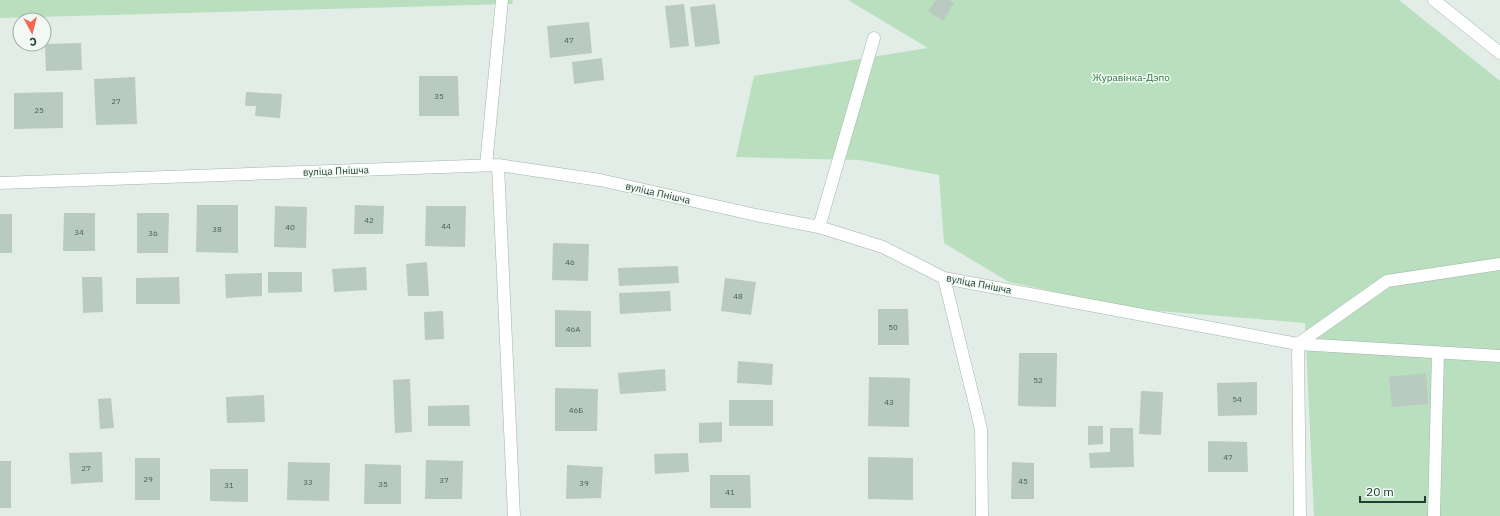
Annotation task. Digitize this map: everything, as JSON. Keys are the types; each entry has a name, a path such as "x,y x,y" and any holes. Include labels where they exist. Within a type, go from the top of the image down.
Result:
{"street":[{"path":"502,0 492,165 514,516"},
{"path":"1434,0 1500,53"},
{"path":"819,227 874,38"},
{"name":"вуліца Пнішча","path":"0,183 492,165 600,180 756,215 819,227 883,247 944,278 1298,344 1500,356"},
{"path":"1300,516 1298,344 1387,281 1500,264"},
{"path":"944,278 981,428 982,516"},
{"path":"1434,516 1438,353"}],"green space":[{"path":"0,0 513,0 512,4 52,17 52,12 12,12 12,18 0,18"},
{"name":"Журавінка-Дэпо","path":"848,0 1399,0 1500,81 1500,516 1314,516 1305,323 1135,309 1009,282 944,243 939,175 860,160 736,157 754,76 928,48"}],"building":[{"path":"936,0 949,0 954,3 943,21 928,11"},
{"path":"684,4 689,46 670,48 665,6"},
{"path":"715,4 720,44 695,47 690,7"},
{"path":"589,22 592,53 550,58 547,26"},
{"path":"81,43 82,70 46,71 45,52 52,52 52,44"},
{"path":"602,58 604,80 574,84 572,62"},
{"path":"419,76 458,76 459,116 419,116"},
{"path":"135,77 137,124 96,125 94,79"},
{"path":"63,92 63,128 14,129 14,93"},
{"path":"246,92 282,94 280,118 255,116 256,106 245,106"},
{"path":"197,205 238,205 238,253 196,252"},
{"path":"355,205 384,206 383,234 354,234"},
{"path":"275,206 307,207 306,248 274,247"},
{"path":"426,206 466,206 465,247 425,246"},
{"path":"64,213 95,213 95,251 63,251"},
{"path":"137,213 169,213 168,253 137,253"},
{"path":"0,214 12,214 12,253 0,253"},
{"path":"553,243 589,244 588,281 552,280"},
{"path":"427,262 429,296 408,296 406,264"},
{"path":"678,266 679,283 619,286 618,268"},
{"path":"366,267 367,290 334,292 332,269"},
{"path":"268,272 302,272 302,292 268,293"},
{"path":"262,273 262,296 226,298 225,274"},
{"path":"82,277 102,277 103,312 83,313"},
{"path":"179,277 180,304 136,304 136,278"},
{"path":"725,278 756,282 751,315 721,311"},
{"path":"670,291 671,311 620,314 619,293"},
{"path":"878,309 908,309 909,345 878,345"},
{"path":"555,310 591,311 591,347 555,347"},
{"path":"443,311 444,339 425,340 424,312"},
{"path":"1019,353 1057,353 1056,407 1018,406"},
{"path":"738,361 773,364 772,385 737,383"},
{"path":"665,369 666,391 620,394 618,373"},
{"path":"1426,373 1428,404 1392,407 1389,377"},
{"path":"869,377 910,378 909,427 868,426"},
{"path":"410,379 412,432 395,433 393,380"},
{"path":"1257,382 1257,415 1218,416 1217,383"},
{"path":"555,388 598,389 597,431 555,431"},
{"path":"1141,391 1163,392 1161,435 1139,434"},
{"path":"264,395 265,422 227,423 226,397"},
{"path":"111,398 114,428 100,429 98,399"},
{"path":"729,400 773,400 773,426 729,426"},
{"path":"469,405 470,426 428,426 428,406"},
{"path":"722,422 722,442 699,443 699,423"},
{"path":"1088,426 1103,426 1103,444 1088,445"},
{"path":"1110,428 1133,428 1134,467 1090,468 1089,453 1110,452"},
{"path":"1208,441 1247,442 1248,472 1208,472"},
{"path":"102,452 103,482 71,484 69,453"},
{"path":"688,453 689,472 655,474 654,454"},
{"path":"868,457 913,458 913,500 868,499"},
{"path":"135,458 160,458 160,500 135,500"},
{"path":"426,460 463,461 462,499 425,499"},
{"path":"0,461 11,461 11,508 0,508"},
{"path":"288,462 330,463 329,501 287,500"},
{"path":"1012,462 1034,463 1034,499 1011,499"},
{"path":"365,464 401,465 401,504 364,504"},
{"path":"567,465 603,467 601,498 566,499"},
{"path":"210,469 248,469 248,502 210,501"},
{"path":"710,475 750,475 751,508 710,508"}]}
